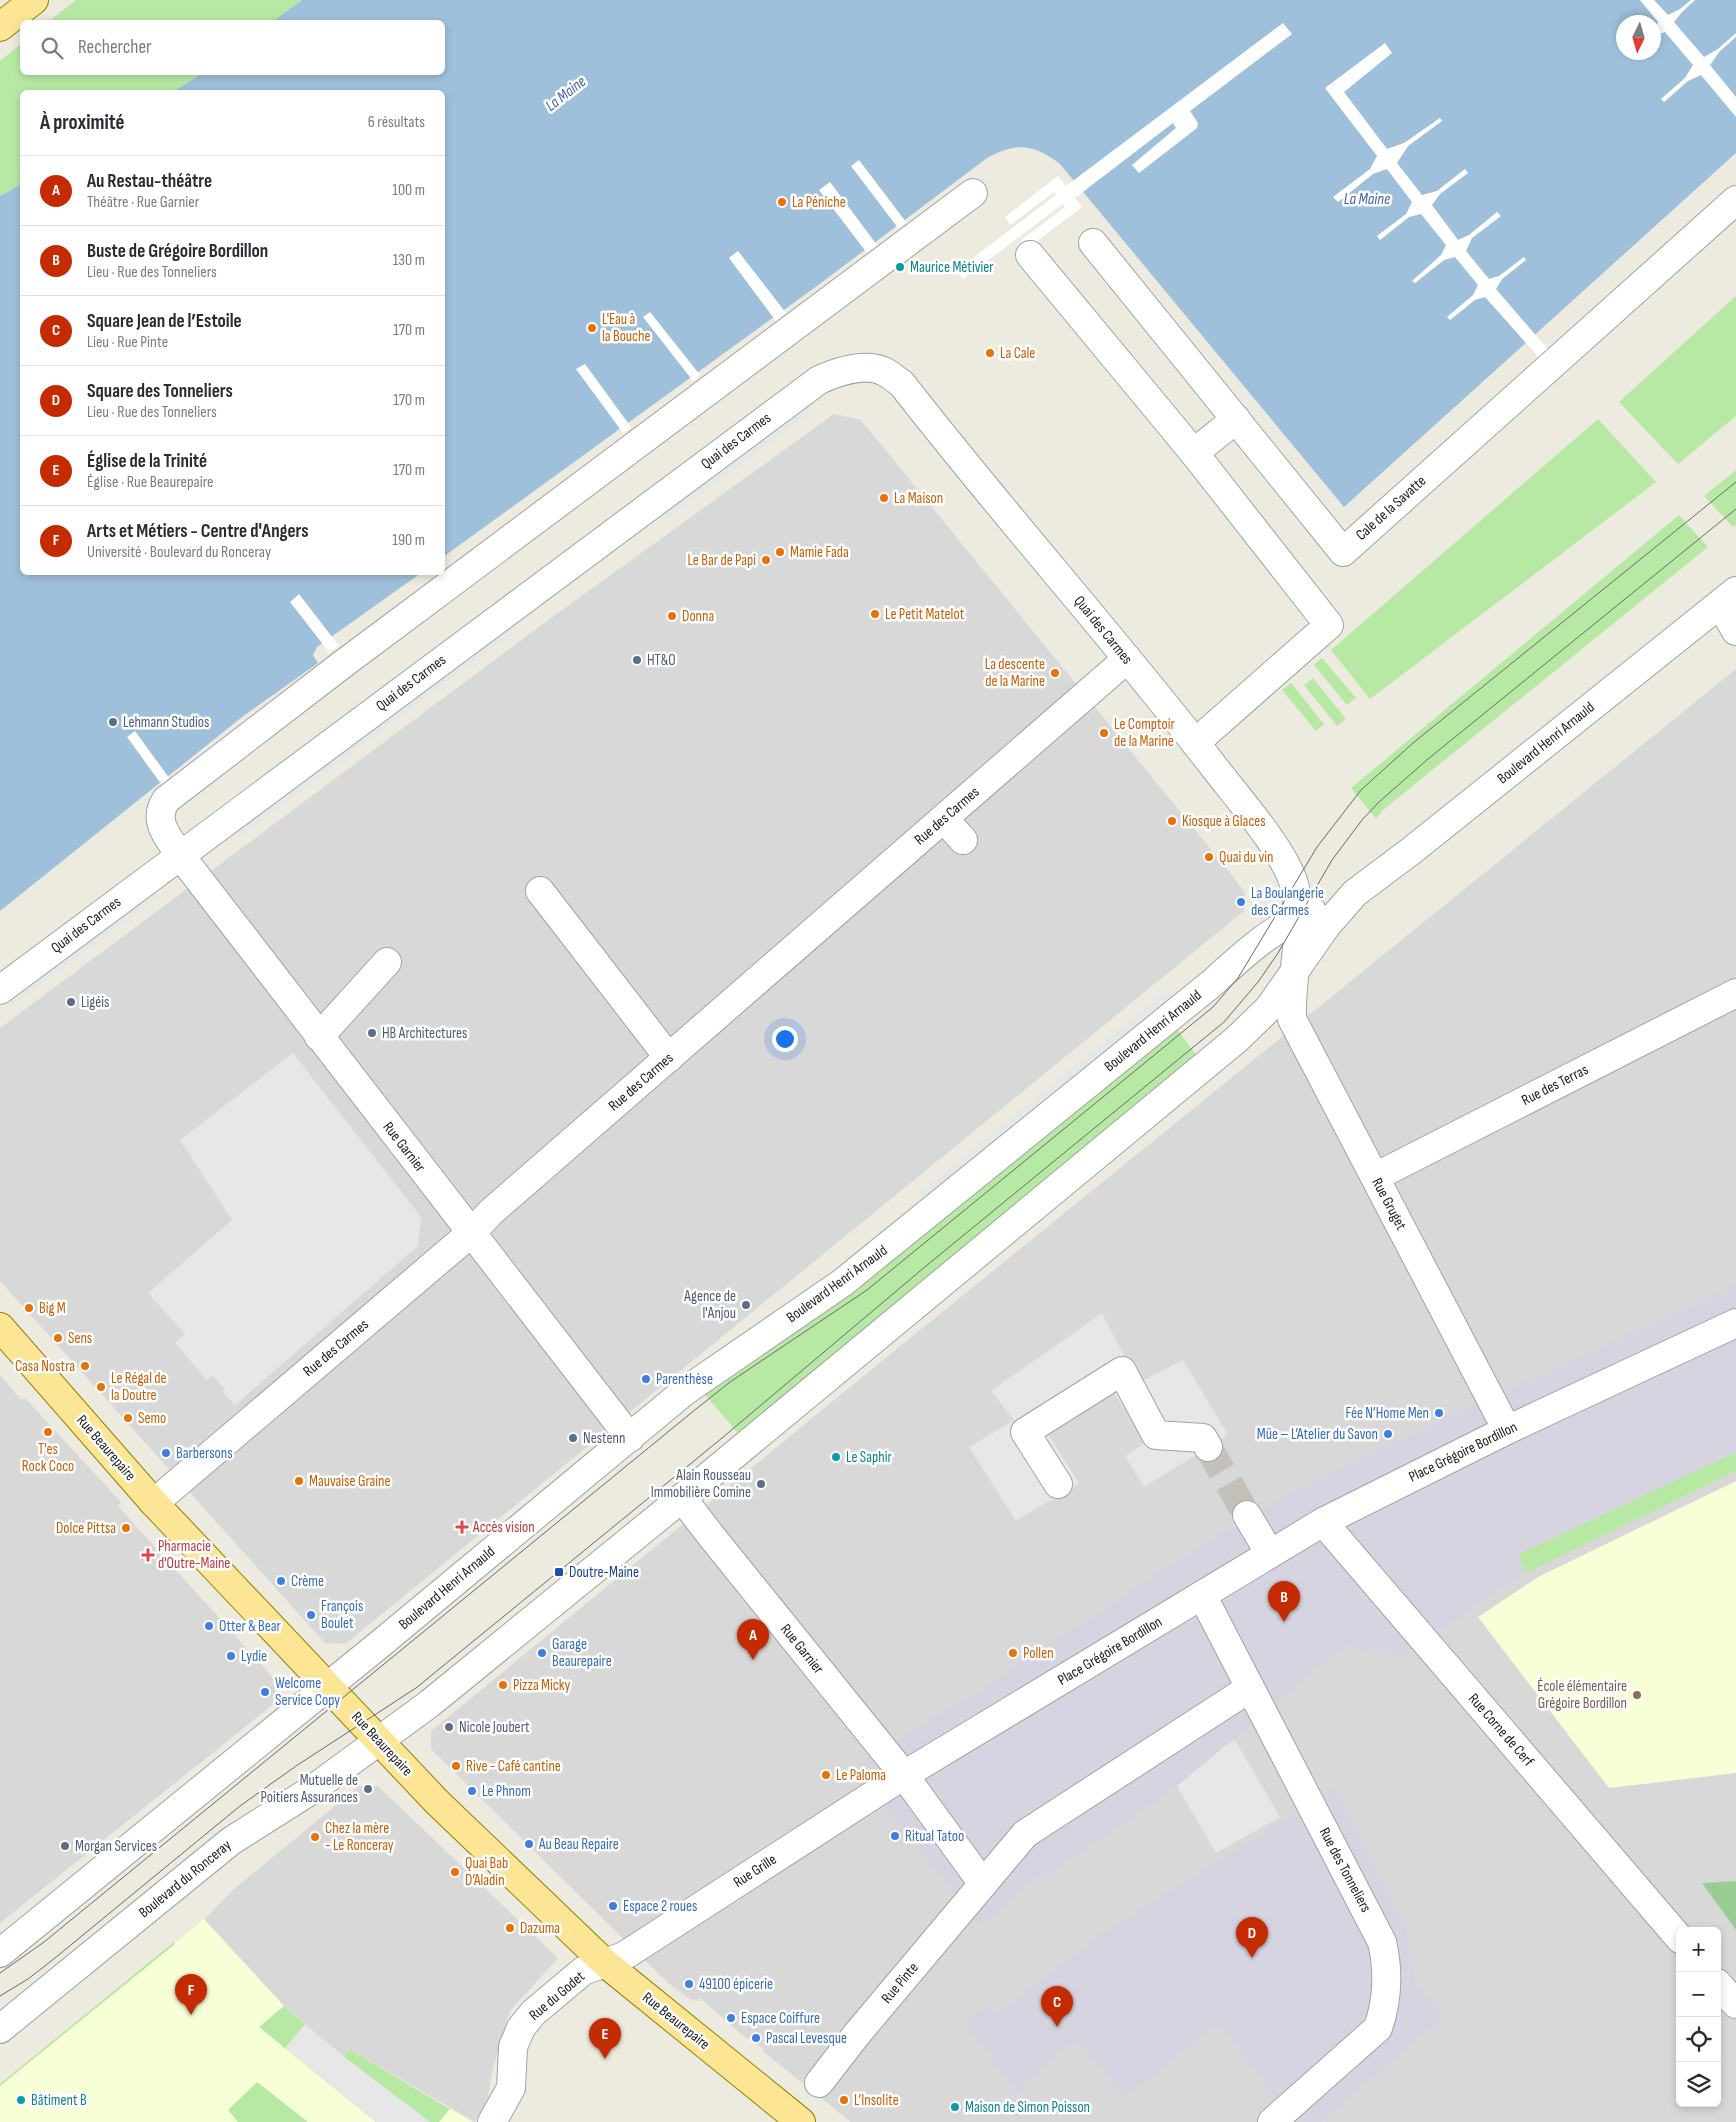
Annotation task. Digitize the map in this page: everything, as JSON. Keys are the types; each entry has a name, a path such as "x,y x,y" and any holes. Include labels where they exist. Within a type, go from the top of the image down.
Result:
{"main road":[{"path":"0,27 34,0"},
{"name":"Rue Beaurepaire","path":"0,1327 154,1503 437,1802 605,1964 801,2122"}],"street":[{"name":"Rue Garnier","path":"630,1438 601,1397 471,1233 180,855 160,825 161,808 166,800 343,664 973,193"},
{"name":"Cale de la Savatte","path":"1093,243 1343,552 1736,200"},
{"path":"1030,255 1194,453 1329,625 1195,742"},
{"name":"Quai des Carmes","path":"0,990 819,380 836,372 862,368 884,371 902,384 1195,742 1268,838 1294,884 1300,916 1293,972"},
{"path":"1194,453 1236,419"},
{"path":"1728,597 1736,631"},
{"name":"Boulevard Henri Arnauld","path":"380,1741 682,1498 1237,1039 1269,1008 1327,924 1355,894 1419,845 1728,597"},
{"name":"Rue des Carmes","path":"154,1503 471,1233 492,1211 1127,659"},
{"path":"944,819 963,840"},
{"path":"540,891 669,1058"},
{"name":"Boulevard Henri Arnauld","path":"326,1686 685,1391 842,1283 1255,945 1300,916 1355,894"},
{"path":"319,1037 387,962"},
{"name":"Rue Gruget","path":"1293,972 1292,1019 1507,1430"},
{"name":"Rue des Terras","path":"1375,1177 1736,993"},
{"name":"Place Grégoire Bordillon","path":"904,1775 1322,1522 1507,1430 1736,1323"},
{"path":"1058,1484 1026,1432 1122,1371 1156,1435 1203,1438 1208,1447"},
{"name":"Rue Garnier","path":"682,1498 712,1538 904,1775"},
{"path":"1247,1515 1270,1554"},
{"name":"Rue Corne de Cerf","path":"1322,1522 1676,1934"},
{"name":"Rue des Tonneliers","path":"1202,1595 1382,1942 1386,1961 1385,2008 1378,2028 1272,2122"},
{"path":"0,1953 326,1686"},
{"path":"904,1775 983,1884 1025,1834 1250,1688"},
{"name":"Boulevard du Ronceray","path":"0,2029 231,1841 313,1789 380,1741"},
{"name":"Rue Grille","path":"605,1964 624,1956 904,1775"},
{"name":"Rue Pinte","path":"819,2084 857,2034 983,1884"},
{"name":"Rue du Godet","path":"492,2122 511,2088 513,2047 521,2028 533,2013 575,1977 583,1971 605,1964"},
{"path":"1721,1987 1736,2004"}],"shaded area":[{"path":"804,402 812,412 666,519 658,509"},
{"path":"834,414 861,420 1231,874 1245,893 1244,911 345,1644 325,1643 0,1281 0,1028 551,618"},
{"path":"505,623 512,633 241,836 234,826"},
{"path":"1736,669 1736,2122 851,2122 764,2052 764,2049 741,2034 700,1998 697,2001 694,1999 693,2001 668,1983 431,1749 431,1731 872,1369"},
{"path":"149,888 156,897 13,1005 6,996"},
{"path":"1168,989 1174,997 922,1203 916,1196"},
{"path":"293,1053 421,1217 418,1246 235,1405 222,1392 225,1389 213,1376 207,1380 175,1343 185,1334 148,1293 232,1220 180,1140"},
{"path":"1736,1285 1736,1452 1517,1554 1526,1573 1471,1609 1405,1657 1345,1646 1170,1792 1045,1877 1042,1874 1005,1904 1007,1906 980,1927 854,1768 954,1704 956,1706 1086,1619 1087,1621 1105,1609 1121,1598 1120,1596 1268,1505 1352,1461"},
{"path":"1102,1313 1138,1383 1183,1360 1228,1435 1144,1487 1125,1456 1146,1442 1114,1393 1048,1434 1079,1483 1056,1499 1047,1502 1016,1521 969,1447 1014,1420 991,1391"},
{"path":"0,1375 21,1400 25,1398 121,1502 118,1506 276,1681 275,1703 0,1923"},
{"name":"École élémentaire Grégoire Bordillon","path":"1736,1481 1736,1773 1609,1788 1478,1617 1538,1577"},
{"path":"1235,1740 1280,1817 1216,1853 1171,1776"},
{"path":"359,1786 378,1786 558,1958 510,2011 492,2072 488,2098 475,2122 349,2049 343,2056 284,2006 204,1920 233,1890"},
{"path":"1335,1788 1402,1917 1412,1951 1414,1981 1444,2017 1321,2122 1294,2122 1218,2023 1125,2099 1077,2040 1041,2068 1028,2082 1020,2097 964,2023 989,2002 998,2013 1098,1936"},
{"path":"204,1919 284,2006 343,2056 349,2049 472,2122 0,2122 0,2086"},
{"path":"305,2024 343,2056 430,2122 376,2122 285,2048"}],"green space":[{"path":"76,0 302,0 275,20 51,20"},
{"path":"20,45 20,75 200,75 176,90 20,90 20,185 0,196 0,61"},
{"path":"1736,296 1736,416 1678,464 1619,402"},
{"path":"1598,419 1656,482 1370,699 1331,650"},
{"path":"1736,470 1736,525 1733,527 1704,496"},
{"path":"1679,515 1708,547 1383,810 1376,819 1351,788"},
{"path":"1322,658 1356,698 1347,705 1314,665"},
{"path":"1313,678 1346,719 1337,726 1304,685"},
{"path":"1291,683 1324,724 1316,731 1282,690"},
{"path":"1175,1026 1199,1059 742,1438 702,1391"},
{"path":"1736,1452 1736,1471 1526,1573 1517,1555"},
{"path":"1736,1881 1736,1930 1702,1883"},
{"path":"174,1942 175,1944 0,2086 0,2084"},
{"path":"284,2006 343,2056 349,2049 450,2109 439,2122 376,2122 259,2027"},
{"path":"257,2082 308,2122 238,2122 228,2110"}],"water":[{"name":"La Maine","path":"302,0 1736,0 1736,153 1344,507 1060,164 1042,152 1025,147 1007,149 987,158 821,283 445,556 445,90 176,90 200,75 445,75 445,20 275,20"},
{"path":"20,185 20,575 418,575 317,647 313,655 318,663 242,717 0,911 0,196"}],"pier":[{"path":"1640,0 1654,0 1668,15 1680,9 1691,0 1695,0 1674,22 1704,57 1718,49 1736,33 1736,37 1720,51 1710,65 1736,97 1736,117 1701,75 1688,81 1664,102 1661,99 1685,78 1693,65 1665,32 1661,33 1661,15 1652,15"},
{"path":"1283,23 1292,34 1190,111 1198,123 1197,128 1139,173 1132,165 1176,128 1173,123 1075,198 1082,207 1026,249 1020,241 1065,207 1063,204 963,279 956,271 1057,194 1054,192 1010,225 1005,217 1058,176 1066,186"},
{"path":"1385,43 1392,53 1344,92 1387,149 1404,143 1440,118 1442,121 1408,146 1397,163 1422,195 1437,191 1465,169 1468,173 1440,194 1432,205 1458,240 1469,235 1497,212 1501,216 1472,238 1466,251 1489,279 1499,276 1524,257 1526,260 1502,279 1496,289 1551,353 1542,361 1485,297 1475,300 1450,320 1447,317 1473,295 1478,285 1455,257 1444,260 1415,283 1412,281 1441,255 1446,245 1421,214 1409,217 1380,240 1377,236 1406,214 1412,202 1387,169 1373,174 1338,202 1333,197 1370,169 1377,156 1325,88"},
{"path":"859,160 906,222 898,228 851,166"},
{"path":"830,182 877,245 867,253 819,190"},
{"path":"738,251 786,313 776,321 729,258"},
{"path":"650,312 700,375 693,381 643,317"},
{"path":"585,364 631,427 623,433 576,369"},
{"path":"299,594 339,646 329,652 290,602"},
{"path":"135,731 172,782 164,788 127,737"}],"tunnel":[{"path":"1208,1447 1247,1515"}],"tram line":[{"path":"0,1973 44,1942 696,1409 730,1382 867,1290 1213,1007 1238,978 1317,847 1361,790 1413,743 1736,482"},
{"path":"0,1996 28,1979 55,1958 240,1806 296,1766 416,1688 722,1438 926,1266 1224,1022 1258,982 1278,953 1332,860 1362,820 1379,802 1428,759 1736,509"}],"place":[{"name":"La Péniche","path":"782,202"},
{"name":"Maurice Métivier","path":"900,267"},
{"name":"L'Eau à la Bouche","path":"592,328"},
{"name":"La Cale","path":"990,353"},
{"name":"La Maison","path":"884,498"},
{"name":"Mamie Fada","path":"780,552"},
{"name":"Le Bar de Papi","path":"766,560"},
{"name":"Le Petit Matelot","path":"875,614"},
{"name":"Donna","path":"672,616"},
{"name":"HT&O","path":"637,660"},
{"name":"La descente de la Marine","path":"1055,673"},
{"name":"Lehmann Studios","path":"113,722"},
{"name":"Le Comptoir de la Marine","path":"1104,733"},
{"name":"Kiosque à Glaces","path":"1172,821"},
{"name":"Quai du vin","path":"1209,857"},
{"name":"La Boulangerie des Carmes","path":"1241,902"},
{"name":"Ligéis","path":"71,1002"},
{"name":"HB Architectures","path":"372,1033"},
{"name":"Agence de l'Anjou","path":"746,1305"},
{"name":"Big M","path":"29,1308"},
{"name":"Sens","path":"58,1338"},
{"name":"Casa Nostra","path":"85,1366"},
{"name":"Parenthèse","path":"646,1379"},
{"name":"Le Régal de la Doutre","path":"101,1387"},
{"name":"Fée N’Home Men","path":"1439,1413"},
{"name":"Semo","path":"128,1418"},
{"name":"T'es Rock Coco","path":"48,1432"},
{"name":"Müe – L’Atelier du Savon","path":"1388,1434"},
{"name":"Nestenn","path":"573,1438"},
{"name":"Barbersons","path":"166,1453"},
{"name":"Le Saphir","path":"836,1457"},
{"name":"Mauvaise Graine","path":"299,1481"},
{"name":"Alain Rousseau Immobilière Comine","path":"761,1484"},
{"name":"Accès vision","path":"462,1527"},
{"name":"Dolce Pittsa","path":"126,1528"},
{"name":"Pharmacie d'Outre-Maine","path":"148,1555"},
{"name":"Doutre-Maine","path":"559,1572"},
{"name":"Crème","path":"281,1581"},
{"name":"François Boulet","path":"311,1615"},
{"name":"Buste de Grégoire Bordillon","path":"1284,1622"},
{"name":"Otter & Bear","path":"209,1626"},
{"name":"Garage Beaurepaire","path":"542,1653"},
{"name":"Pollen","path":"1013,1653"},
{"name":"Lydie","path":"231,1656"},
{"name":"Au Restau-théâtre","path":"753,1660"},
{"name":"Pizza Micky","path":"503,1685"},
{"name":"Welcome Service Copy","path":"265,1692"},
{"name":"École élémentaire Grégoire Bordillon","path":"1637,1695"},
{"name":"Nicole Joubert","path":"449,1727"},
{"name":"Rive - Café cantine","path":"456,1766"},
{"name":"Le Paloma","path":"826,1775"},
{"name":"Mutuelle de Poitiers Assurances","path":"368,1789"},
{"name":"Le Phnom","path":"472,1791"},
{"name":"Ritual Tatoo","path":"895,1836"},
{"name":"Chez la mère - Le Ronceray","path":"315,1837"},
{"name":"Au Beau Repaire","path":"529,1844"},
{"name":"Morgan Services","path":"65,1846"},
{"name":"Quai Bab D’Aladin","path":"455,1872"},
{"name":"Espace 2 roues","path":"613,1906"},
{"name":"Dazuma","path":"510,1928"},
{"name":"Square des Tonneliers","path":"1252,1958"},
{"name":"49100 épicerie","path":"689,1984"},
{"name":"Arts et Métiers - Centre d'Angers","path":"191,2015"},
{"name":"Espace Coiffure","path":"731,2018"},
{"name":"Square Jean de l’Estoile","path":"1057,2027"},
{"name":"Pascal Levesque","path":"756,2038"},
{"name":"Église de la Trinité","path":"605,2059"},
{"name":"Bâtiment B","path":"21,2100"},
{"name":"L’Insolite","path":"844,2100"},
{"name":"Maison de Simon Poisson","path":"955,2107"}]}
